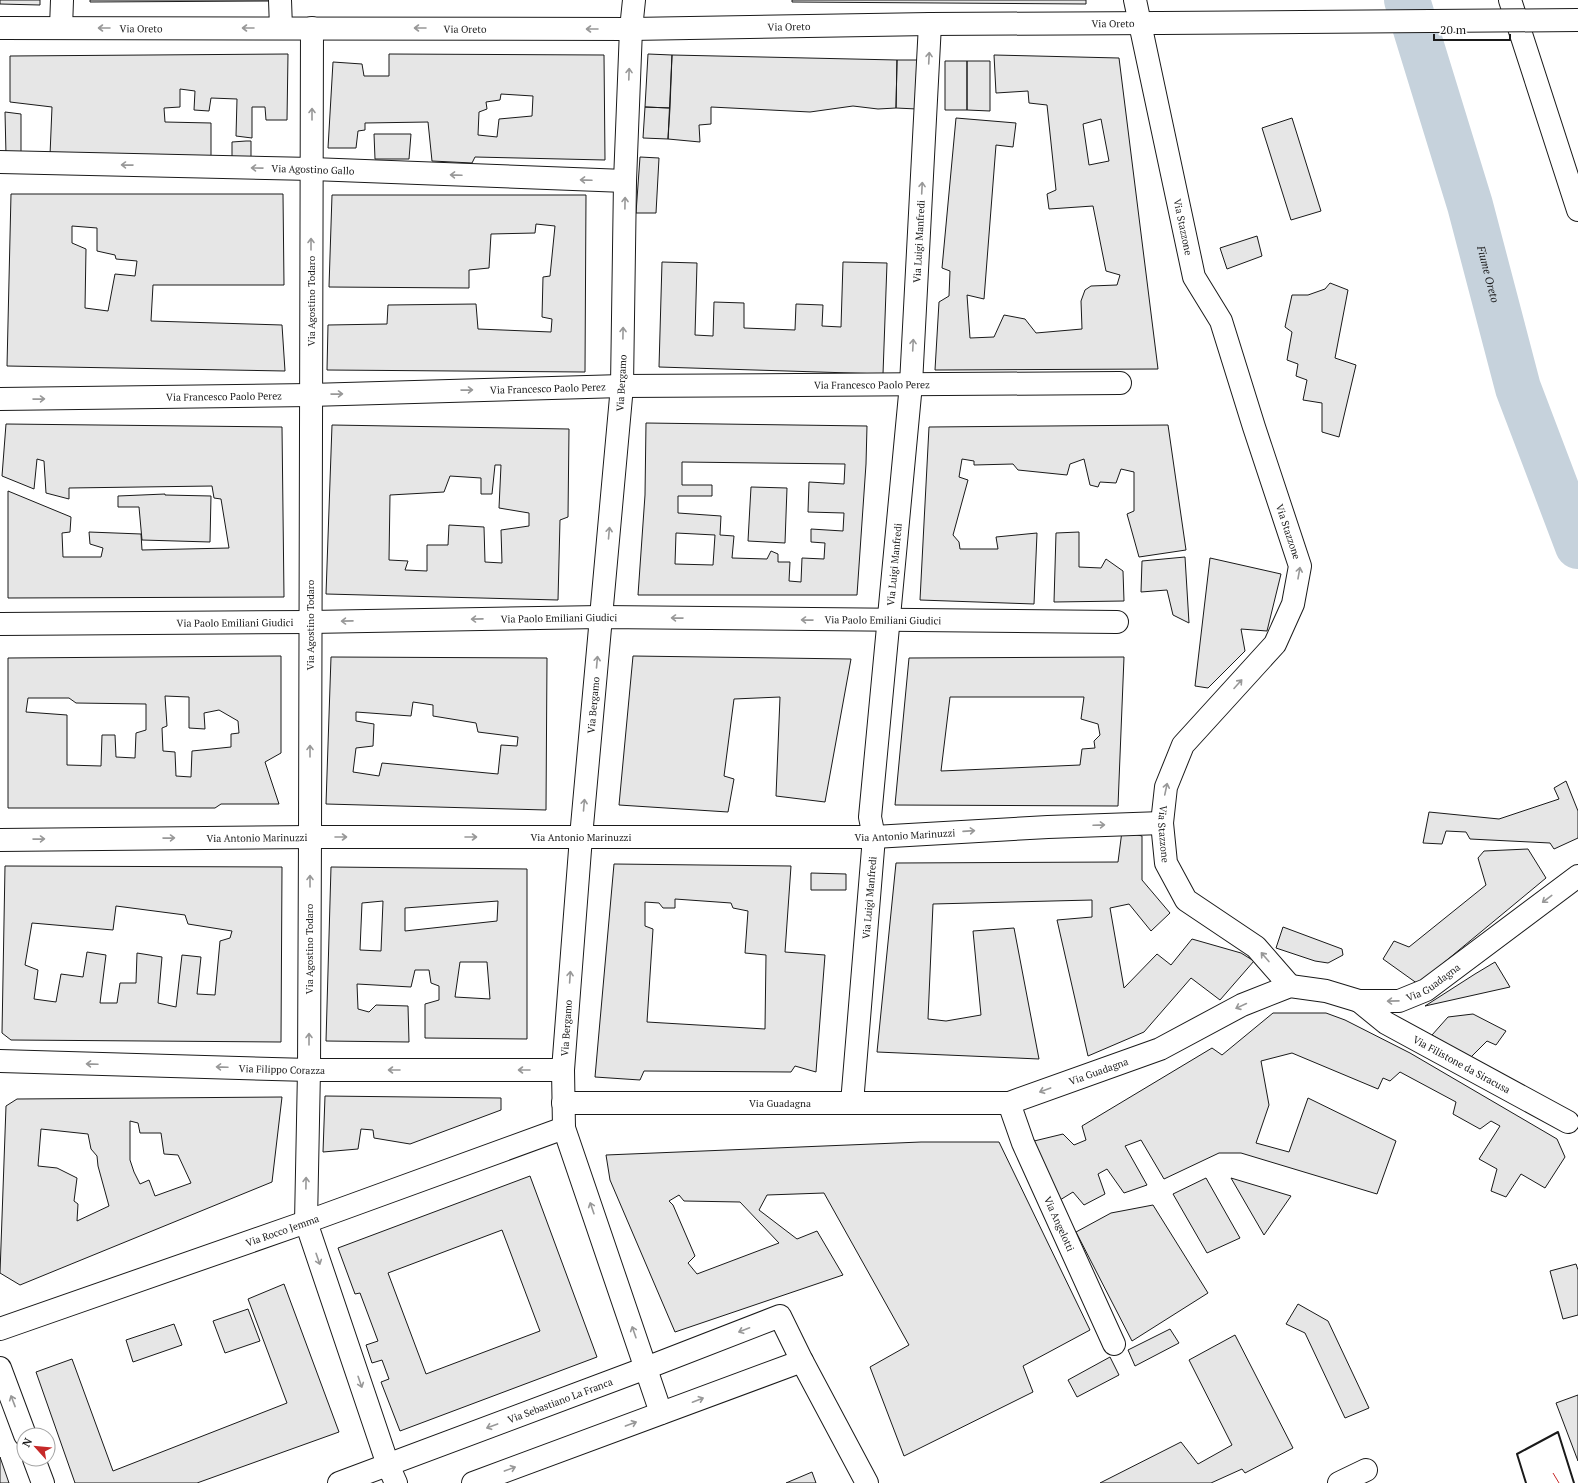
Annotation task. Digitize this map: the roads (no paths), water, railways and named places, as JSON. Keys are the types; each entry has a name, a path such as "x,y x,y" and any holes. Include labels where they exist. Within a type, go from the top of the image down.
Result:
{"street":[{"path":"61,28 62,0"},
{"path":"280,0 281,28"},
{"name":"Via Bergamo","path":"634,0 631,29 625,181 622,386 581,837 563,1070 563,1103 564,1128 661,1413"},
{"name":"Via Stazzone","path":"1135,0 1150,23 1194,277 1221,321 1300,566 1293,604 1274,644 1183,745 1166,787 1162,823 1166,863 1186,900 1256,947 1290,986"},
{"path":"1510,0 1578,210"},
{"name":"Via Oreto","path":"0,28 631,29 930,24 1578,20"},
{"name":"Via Luigi Manfredi","path":"852,1103 874,837 870,817 911,384 930,24"},
{"name":"Via Agostino Todaro","path":"312,28 309,1070 306,1222 392,1474"},
{"name":"Via Agostino Gallo","path":"0,162 312,169 625,181"},
{"name":"Via Francesco Paolo Perez","path":"0,399 310,395 622,386 1120,383"},
{"name":"Via Paolo Emiliani Giudici","path":"0,624 310,622 601,617 888,621 1117,622"},
{"name":"Via Antonio Marinuzzi","path":"0,840 310,837 874,837 1048,827 1162,823"},
{"name":"Via Guadagna","path":"563,1103 1009,1103 1160,1049 1242,1005 1290,986 1326,991 1359,1001 1399,1001 1426,990 1578,876"},
{"name":"Via Filistone da Siracusa","path":"1359,1001 1386,1022 1568,1122"},
{"name":"Via Filippo Corazza","path":"0,1061 309,1070 563,1070"},
{"name":"Via Angelotti","path":"1009,1103 1023,1143 1114,1344"},
{"name":"Via Rocco Jemma","path":"0,1329 306,1222 564,1128"},
{"name":"Via Sebastiano La Franca","path":"338,1483 392,1474 646,1368 780,1316 802,1361"},
{"path":"473,1483 802,1361 867,1483"},
{"path":"0,1368 22,1427"},
{"path":"37,1467 43,1483"},
{"path":"1339,1483 1366,1470"}],"waterway":[{"name":"Fiume Oreto","path":"1407,0 1470,205 1518,388 1578,546"}]}
